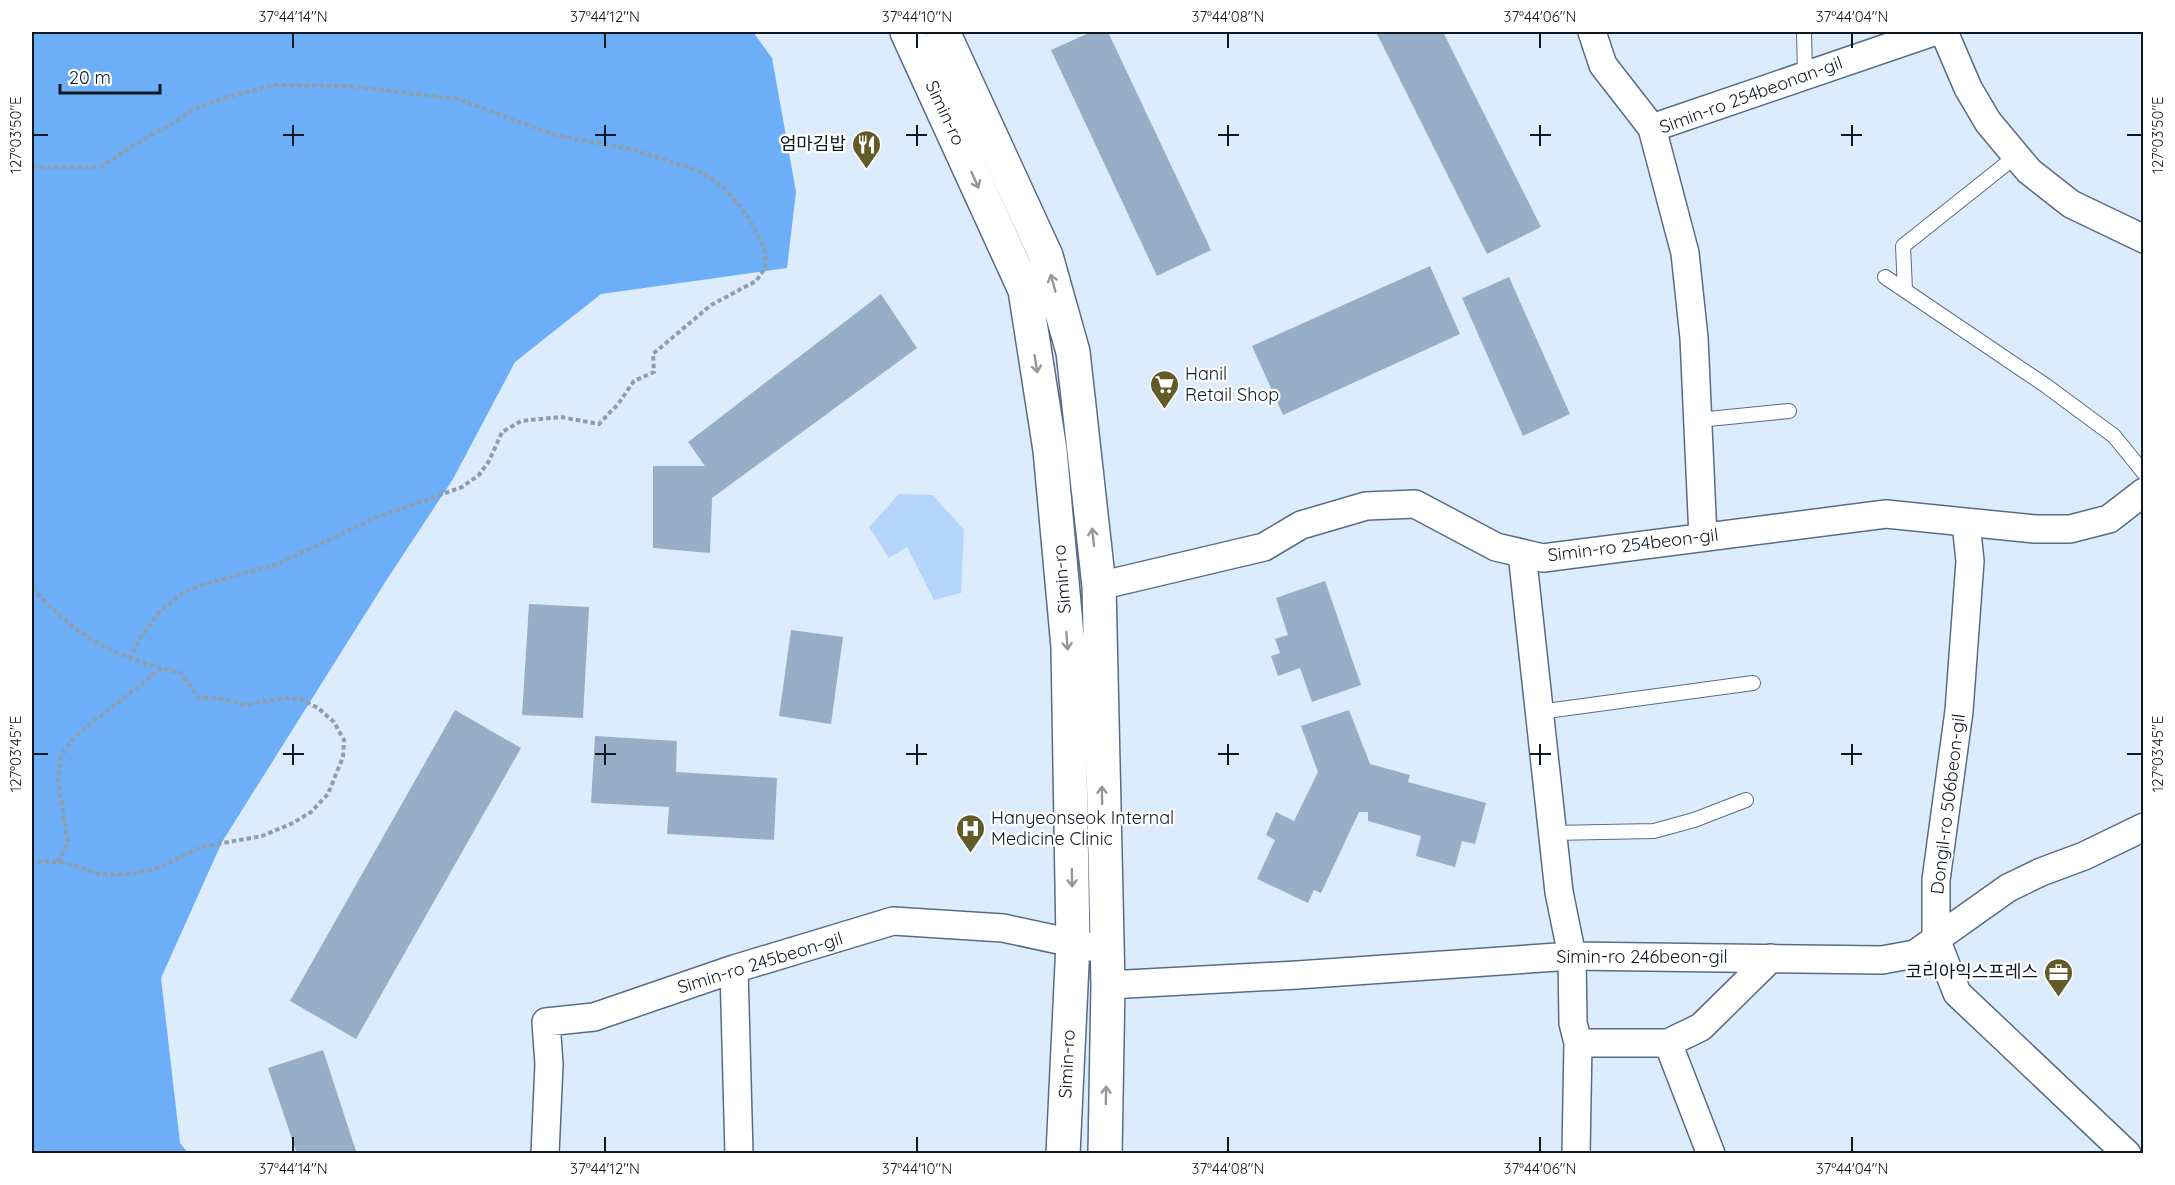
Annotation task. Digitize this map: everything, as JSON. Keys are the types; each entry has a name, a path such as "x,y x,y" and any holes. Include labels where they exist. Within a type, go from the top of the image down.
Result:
{"street":[{"name":"Simin-ro","path":"907,32 1025,290 1050,450 1068,647 1073,943 1063,1154"},
{"name":"Simin-ro","path":"943,32 1046,256 1073,351 1099,586 1107,985 1105,1154"},
{"path":"1592,32 1604,64 1652,128"},
{"name":"Simin-ro 254beonan-gil","path":"1703,537 1694,338 1685,253 1652,128 1933,32"},
{"path":"1944,32 1968,88 1988,123 2029,171 2071,204 2144,239"},
{"name":"Simin-ro 254beon-gil","path":"1099,586 1264,547 1300,525 1366,506 1415,504 1496,547 1544,558 1886,514 2036,529 2070,529 2109,519 2144,492"},
{"name":"Dongil-ro 506beon-gil","path":"1966,523 1970,561 1960,699 1936,880 1936,939 1958,993 2127,1154"},
{"path":"1522,553 1552,833 1563,919 1572,956 1573,1023 1578,1043 1576,1154"},
{"name":"Simin-ro 246beon-gil","path":"1107,985 1297,975 1572,956 1882,960 1915,954 2008,888 2144,828"},
{"name":"Simin-ro 245beon-gil","path":"545,1154 549,1064 546,1022 594,1017 734,969 893,921 1003,928 1105,950"},
{"path":"1578,1043 1668,1043 1701,1027 1771,958"},
{"path":"734,969 740,1154"},
{"path":"1668,1043 1711,1154"}],"lane":[{"path":"1804,32 1805,75"},
{"path":"1905,290 1902,246 2016,156"},
{"path":"1885,277 2045,385 2114,436 2144,474"},
{"path":"1698,420 1789,411"},
{"path":"1539,712 1753,683"},
{"path":"1552,833 1654,831 1694,820 1746,800"},
{"path":"2136,1154 2144,1146"}],"path":[{"path":"32,167 101,168 126,150 198,108 223,98 276,85 350,86 457,99 555,135 630,149 691,168 710,177 724,188 743,210 765,250 766,267 756,281 711,305 652,354 654,372 634,381 618,404 599,424 561,417 521,422 502,432 489,461 479,475 462,486 438,497 375,518 278,564 201,585 185,592 160,611 130,657"},
{"path":"32,588 68,623 82,633 130,657 181,673 198,697 223,699 243,705 284,698 301,699 318,708 334,722 344,741 341,765 328,794 311,812 293,823 262,836 201,847 160,867 138,873 112,876 58,862 32,861"},
{"path":"58,862 68,843 58,779 61,756 75,736 162,668"}],"shaded area":[{"path":"32,32 753,32 772,58 796,192 787,268 601,294 515,362 453,479 384,584 222,842 161,978 180,1143 188,1153 32,1153"},
{"path":"899,494 933,495 964,530 961,593 934,600 907,547 889,558 869,527"}],"building":[{"path":"1091,32 1108,32 1211,250 1157,276 1051,50"},
{"path":"1376,32 1443,32 1541,227 1487,254"},
{"path":"1430,266 1460,334 1283,415 1252,346"},
{"path":"1509,277 1570,414 1523,436 1462,298"},
{"path":"881,294 917,348 712,498 710,553 653,548 653,466 705,466 688,442"},
{"path":"1325,581 1361,685 1312,702 1300,668 1278,676 1271,656 1280,653 1275,639 1288,635 1276,598"},
{"path":"529,604 589,607 583,718 522,715"},
{"path":"791,630 843,637 831,724 779,716"},
{"path":"455,710 521,748 356,1039 290,1001"},
{"path":"1349,710 1370,764 1410,775 1408,782 1486,803 1475,844 1462,841 1455,867 1416,856 1421,836 1368,821 1368,812 1359,812 1321,893 1314,890 1308,903 1257,879 1275,840 1266,835 1276,812 1294,821 1318,772 1301,726"},
{"path":"595,736 677,741 676,772 777,778 774,840 667,834 669,807 591,803"},
{"path":"323,1050 357,1154 297,1154 268,1068"}],"place":[{"name":"엄마김밥","path":"867,170"},
{"name":"Hanil Retail Shop","path":"1164,410"},
{"name":"Hanyeonseok Internal Medicine Clinic","path":"970,854"},
{"name":"코리아익스프레스","path":"2059,998"}]}
